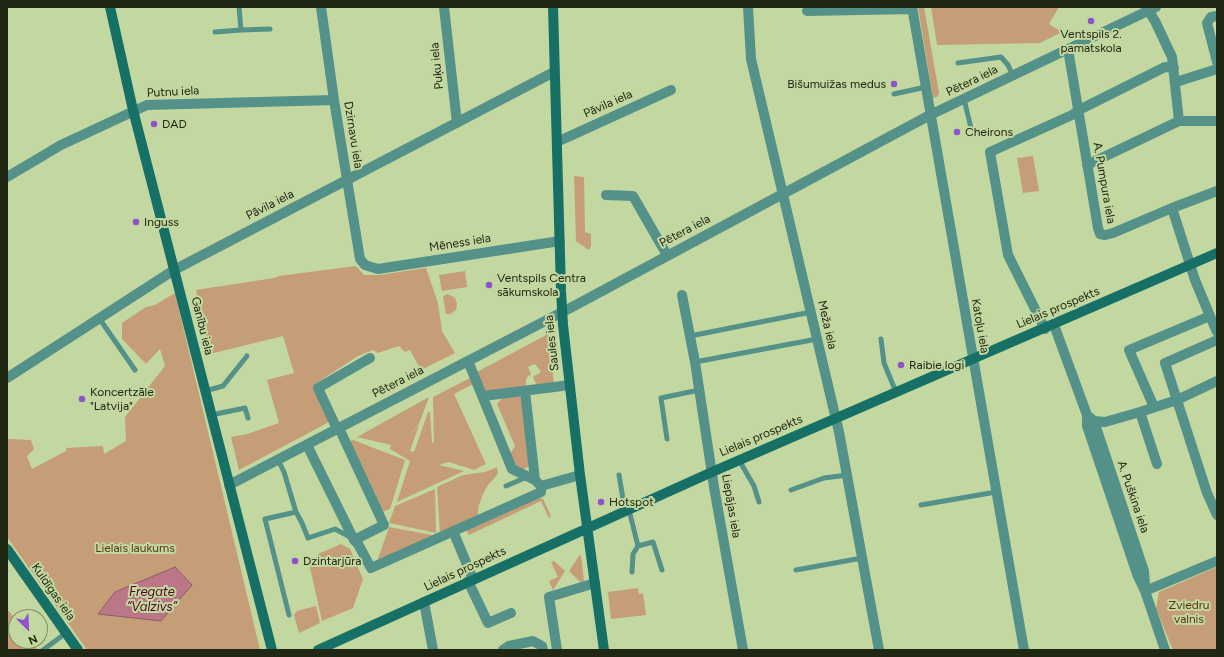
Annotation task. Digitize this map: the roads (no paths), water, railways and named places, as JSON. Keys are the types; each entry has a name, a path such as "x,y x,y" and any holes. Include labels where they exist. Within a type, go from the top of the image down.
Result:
{"street":[{"name":"Ganību iela","path":"110,7 133,110 272,650"},
{"name":"Dzirnavu iela","path":"321,7 334,100 360,259 365,265"},
{"name":"Puķu iela","path":"444,7 457,123"},
{"name":"Saules iela","path":"553,7 562,312 580,475 604,650"},
{"name":"Meža iela","path":"748,7 752,59 836,418 879,650"},
{"path":"807,11 912,8"},
{"name":"Katoļu iela","path":"912,8 1024,650"},
{"name":"Pētera iela","path":"229,485 562,312 930,115 1013,76 1150,8"},
{"path":"1150,8 1172,57 1180,121"},
{"path":"1217,16 1211,17 1207,23 1217,62"},
{"name":"A. Pumpura iela","path":"1068,49 1100,234 1105,235 1113,233 1172,208"},
{"path":"1045,329 1008,255 990,152 1072,115 1078,110 1165,67 1174,68"},
{"path":"1176,82 1217,69"},
{"name":"Pāvila iela","path":"7,378 174,270 554,72"},
{"name":"Pāvila iela","path":"557,142 671,90"},
{"name":"Putnu iela","path":"8,173 61,145 133,110 147,105 334,100"},
{"path":"1087,165 1180,121 1217,121"},
{"path":"1217,191 1172,208 1190,265 1217,332"},
{"path":"606,196 633,196 667,255"},
{"name":"Mēness iela","path":"365,265 378,269 560,241"},
{"name":"Lielais prospekts","path":"318,650 587,527 1217,253"},
{"name":"Liepājas iela","path":"682,295 695,362 712,472 743,650"},
{"path":"1154,407 1129,350 1210,316"},
{"name":"A. Puškina iela","path":"1054,324 1090,418 1144,571 1145,591 1165,650"},
{"path":"1217,340 1165,363 1207,493 1217,515"},
{"path":"354,540 384,525 318,388 370,358"},
{"path":"468,361 512,469 535,481 580,475"},
{"path":"1090,418 1105,422 1125,420 1140,412 1177,400 1217,381"},
{"path":"482,396 570,385"},
{"path":"307,445 354,540 371,568 541,492 535,481 525,391"},
{"path":"1140,412 1157,464"},
{"path":"1207,493 1217,489"},
{"path":"453,531 488,623 511,613"},
{"name":"Kuldīgas iela","path":"7,549 78,650"},
{"path":"1145,591 1217,562"},
{"path":"557,650 549,597 595,583"},
{"path":"424,602 433,650"},
{"path":"503,650 509,646 521,642 533,641 542,646 542,650"}],"lane":[{"path":"239,7 241,30"},
{"path":"216,32 270,29"},
{"path":"958,63 1001,57 1008,65 1013,76"},
{"path":"894,94 926,87"},
{"path":"964,99 971,128"},
{"path":"690,336 811,312"},
{"path":"99,318 135,370"},
{"path":"695,362 817,339"},
{"path":"882,339 884,363 896,392"},
{"path":"205,391 223,386 247,356"},
{"path":"667,439 661,398 699,390"},
{"path":"211,415 245,408 248,418"},
{"path":"278,460 284,472 296,512 308,538 335,529 354,540"},
{"path":"740,460 754,486 758,502"},
{"path":"619,475 627,510 638,546"},
{"path":"792,490 824,478 847,475"},
{"path":"506,486 535,481"},
{"path":"921,505 996,492"},
{"path":"289,615 265,519 296,512"},
{"path":"632,572 633,554 638,546 653,542 662,570"},
{"path":"796,570 862,558"},
{"path":"43,650 66,633"}],"water":[{"name":"Fregate “Valzivs”","path":"175,567 192,585 161,621 98,614 115,592"}],"place":[{"name":"Ventspils 2. pamatskola","path":"1091,21"},
{"name":"Bišumuižas medus","path":"894,84"},
{"name":"DAD","path":"154,124"},
{"name":"Cheirons","path":"957,132"},
{"name":"Inguss","path":"136,222"},
{"name":"Ventspils Centra sākumskola","path":"489,285"},
{"name":"Raibie logi","path":"901,365"},
{"name":"Koncertzāle \"Latvija\"","path":"82,399"},
{"name":"Hotspot","path":"601,502"},
{"name":"Dzintarjūra","path":"295,561"}],"park label":[{"name":"Lielais laukums","path":"135,548"},
{"name":"Zviedru valnis","path":"1189,612"}]}
